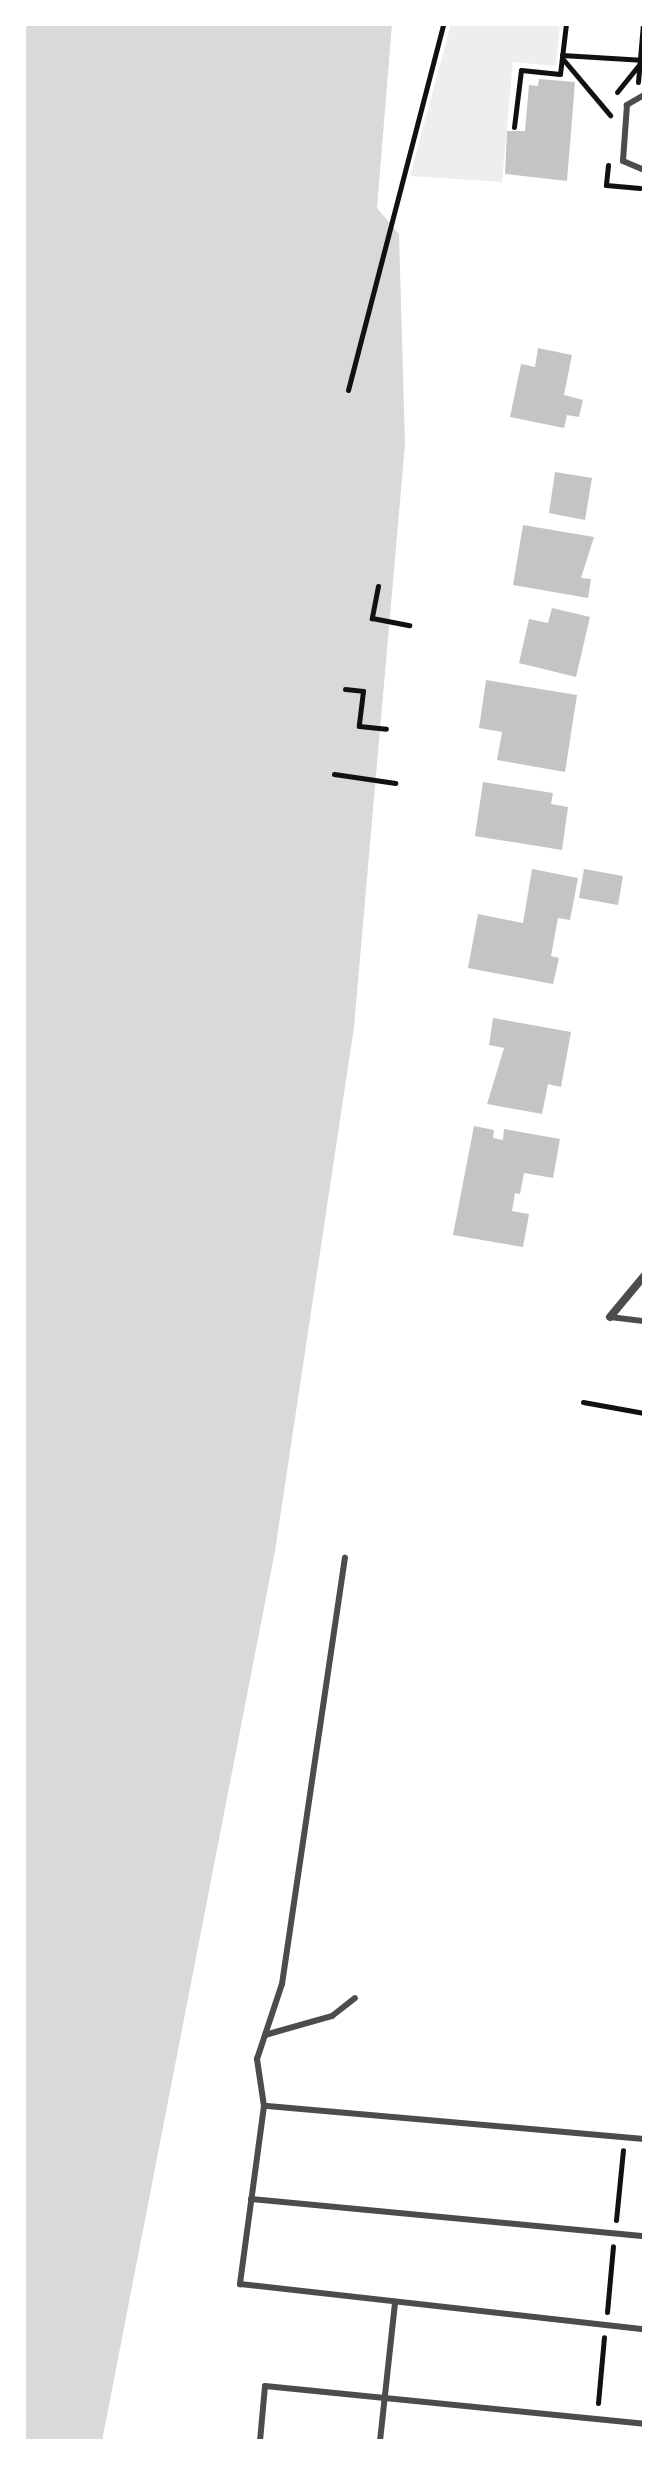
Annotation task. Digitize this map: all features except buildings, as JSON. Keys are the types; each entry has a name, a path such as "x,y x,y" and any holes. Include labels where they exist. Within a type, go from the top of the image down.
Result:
{"street":[{"path":"610,1317 644,1276"}],"lane":[{"path":"644,95 627,105 623,161 644,170"},
{"path":"610,1317 644,1321"},
{"path":"345,1558 282,1984 257,2059 264,2106 240,2284 644,2329"},
{"path":"265,2035 332,2016 355,1998"},
{"path":"264,2106 644,2139"},
{"path":"251,2199 644,2236"},
{"path":"380,2441 395,2302"},
{"path":"260,2441 265,2386 644,2424"}],"path":[{"path":"348,390 443,24"},
{"path":"514,127 521,70 560,74 566,24"},
{"path":"638,81 643,24"},
{"path":"562,56 642,60"},
{"path":"562,56 613,118"},
{"path":"378,586 372,618 409,625"},
{"path":"345,689 363,691 359,726 386,729"},
{"path":"334,774 395,783"},
{"path":"583,1402 644,1413"},
{"path":"596,2419 624,2137"}],"shaded area":[{"path":"24,24 392,24 377,208 399,234 405,444 354,1027 275,1551 102,2441 24,2441"},
{"path":"451,24 560,24 556,66 513,62 502,182 410,176"}]}
